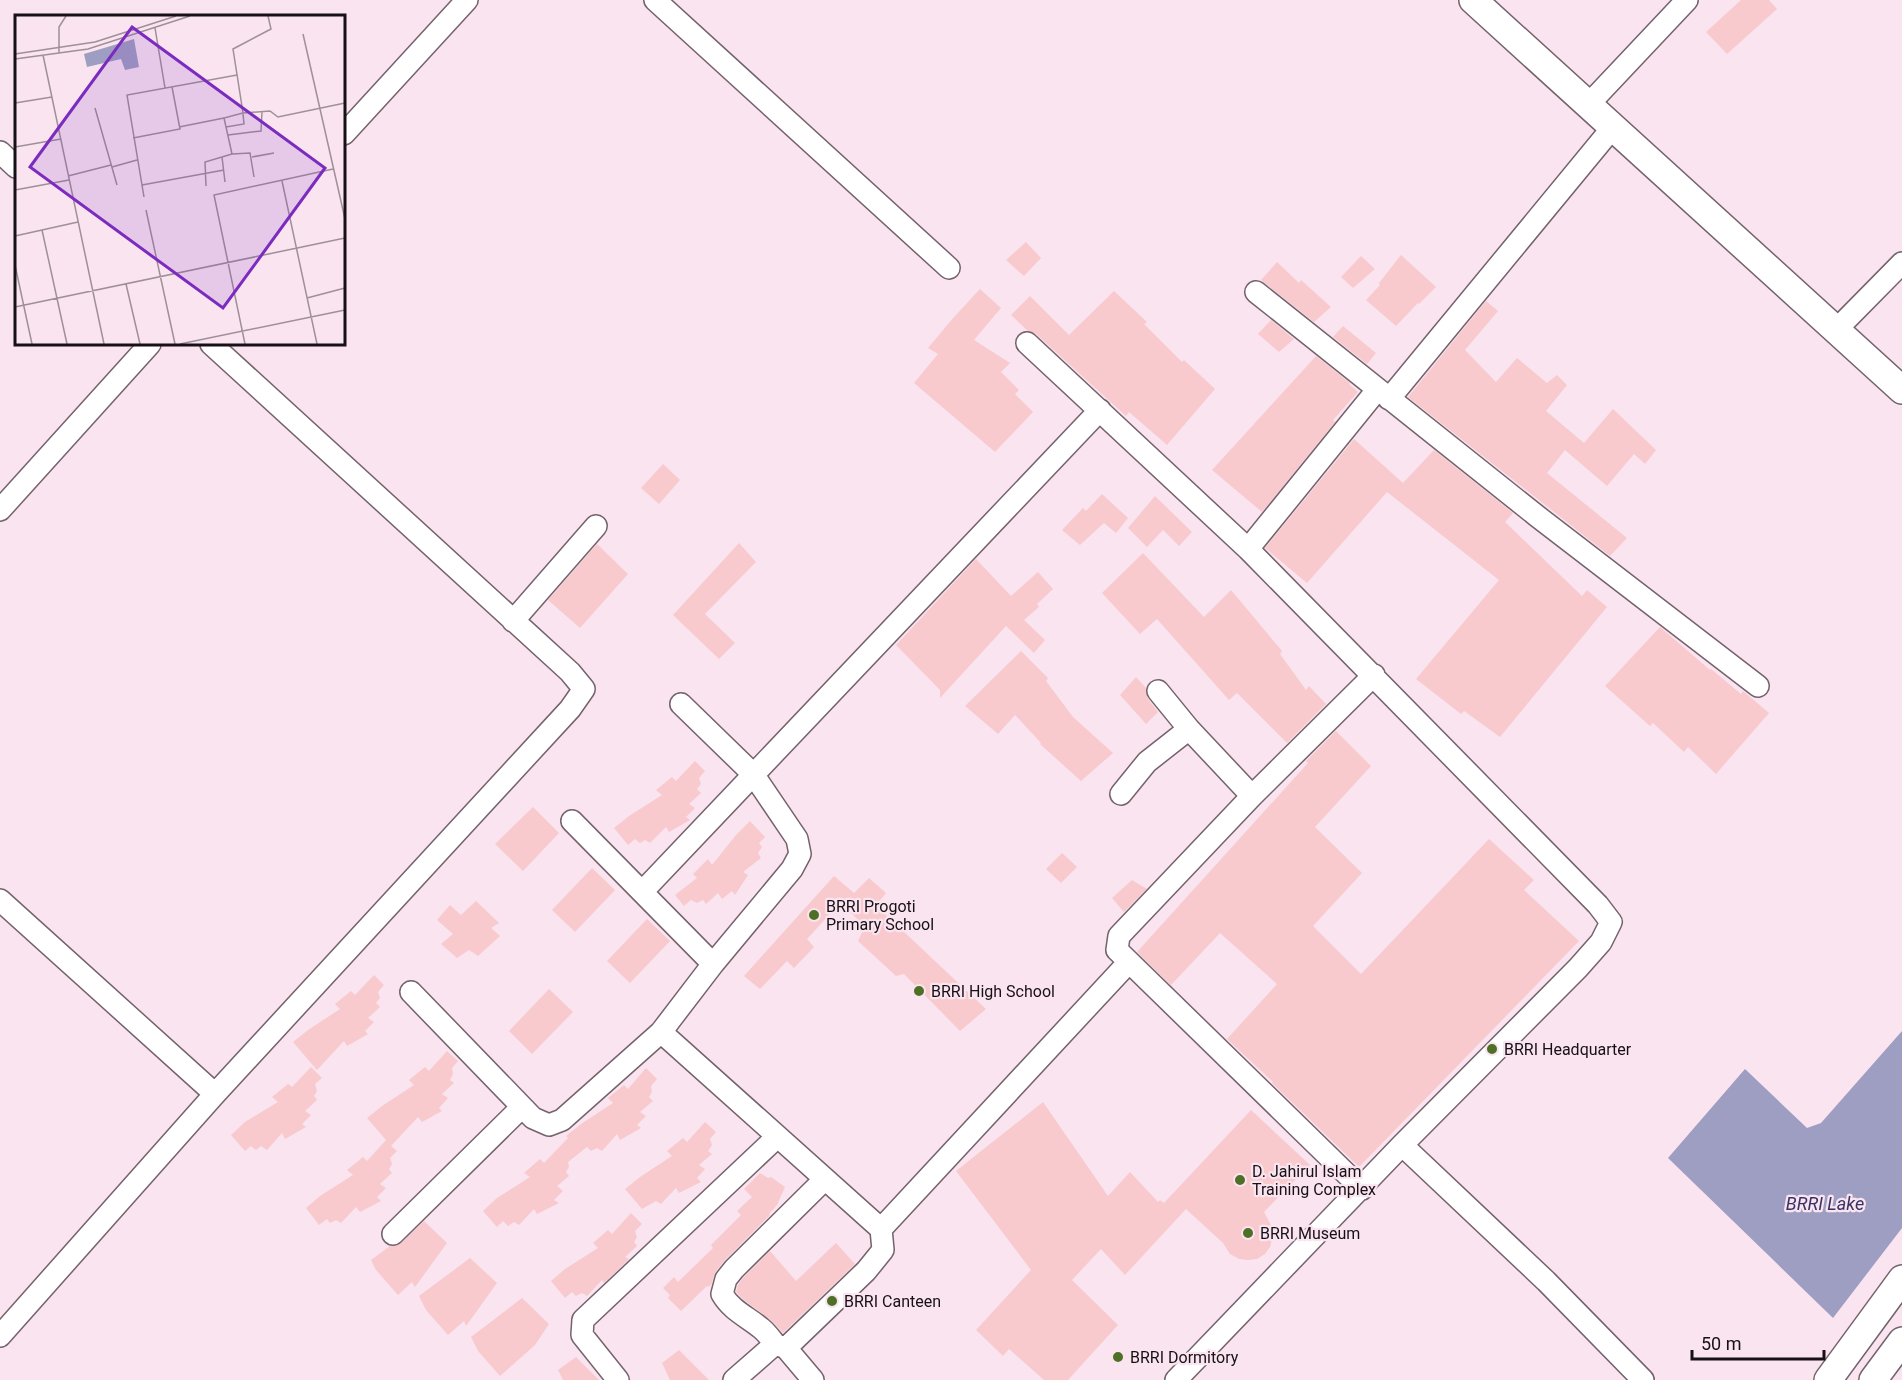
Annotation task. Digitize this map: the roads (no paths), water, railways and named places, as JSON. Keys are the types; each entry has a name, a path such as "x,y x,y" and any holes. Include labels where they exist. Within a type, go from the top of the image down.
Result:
{"main road":[{"path":"1473,0 1902,390"},
{"path":"1828,1380 1902,1280"},
{"path":"1849,1380 1902,1306"},
{"path":"1874,1380 1902,1341"}],"street":[{"path":"345,133 467,0"},
{"path":"655,0 949,268"},
{"path":"1588,105 1687,0"},
{"path":"1248,549 1613,127"},
{"path":"0,152 15,166"},
{"path":"1836,330 1902,263"},
{"path":"1256,292 1527,509 1758,686"},
{"path":"1027,343 1248,549 1598,905 1611,922 1601,942 1578,968 1402,1145 1176,1380"},
{"path":"0,510 149,345"},
{"path":"0,1336 215,1094 570,709 584,689 570,672 212,345"},
{"path":"642,892 1100,411"},
{"path":"513,621 596,526"},
{"path":"1362,1188 1117,950 1119,936 1252,796 1374,675"},
{"path":"1158,691 1189,729 1252,796"},
{"path":"411,992 533,1118 549,1125 562,1120 661,1032 713,964 792,870 800,854 797,838 753,774 681,704"},
{"path":"1121,794 1147,762 1189,729"},
{"path":"572,821 713,964"},
{"path":"0,900 215,1094"},
{"path":"880,1229 1129,962"},
{"path":"661,1032 880,1229 882,1250 866,1271 781,1346 734,1380"},
{"path":"393,1234 522,1107"},
{"path":"618,1380 582,1335 583,1320 777,1137"},
{"path":"1402,1145 1546,1281 1643,1380"},
{"path":"813,1380 781,1346 728,1303 722,1294 726,1279 734,1269 825,1179"}],"water":[{"name":"BRRI Lake","path":"1902,1031 1902,1228 1833,1318 1668,1158 1745,1069 1807,1128 1821,1123"}],"place":[{"name":"BRRI Progoti Primary School","path":"814,915"},
{"name":"BRRI High School","path":"919,991"},
{"name":"BRRI Headquarter","path":"1492,1049"},
{"name":"D. Jahirul Islam Training Complex","path":"1240,1180"},
{"name":"BRRI Museum","path":"1248,1233"},
{"name":"BRRI Canteen","path":"832,1301"},
{"name":"BRRI Dormitory","path":"1118,1357"}]}
